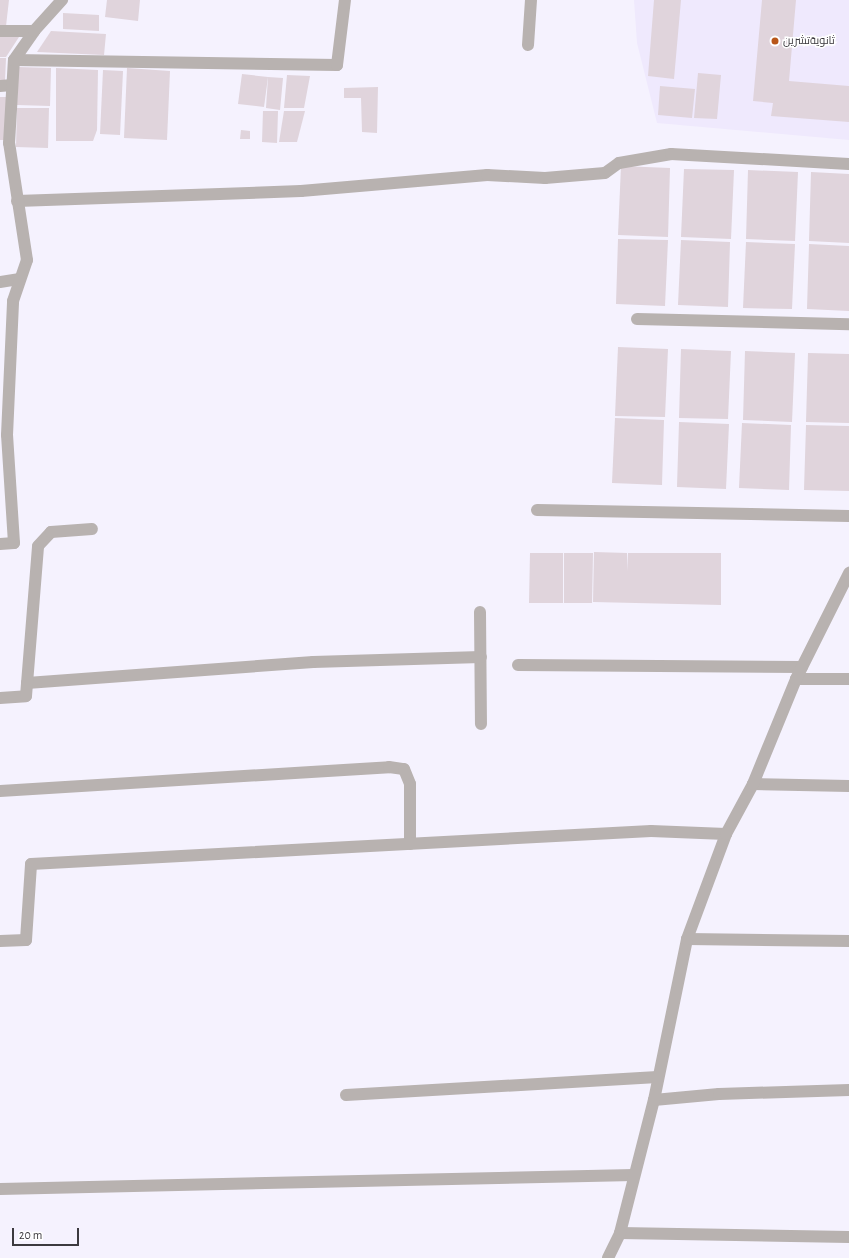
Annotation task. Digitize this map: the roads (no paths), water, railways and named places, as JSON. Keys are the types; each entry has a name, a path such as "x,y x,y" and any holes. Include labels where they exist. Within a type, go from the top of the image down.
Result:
{"street":[{"path":"0,544 14,543 4,436 12,301 27,260 9,143 6,86 14,60 34,31 62,0"},
{"path":"14,60 337,65 345,0"},
{"path":"528,45 531,0"},
{"path":"0,31 34,31"},
{"path":"17,202 301,191 487,175 568,176 605,173 618,163 671,154 849,164"},
{"path":"0,282 20,279"},
{"path":"637,319 849,324"},
{"path":"537,510 849,516"},
{"path":"0,698 26,696 38,546 51,532 92,529"},
{"path":"608,1258 620,1233 654,1100 657,1077 687,939 726,834 753,784 796,678 848,578"},
{"path":"480,612 481,724"},
{"path":"27,683 313,662 481,657"},
{"path":"518,665 802,667"},
{"path":"796,678 849,679"},
{"path":"0,791 389,767 404,769 410,784 410,844"},
{"path":"753,784 849,786"},
{"path":"0,941 26,940 31,864 651,831 726,834"},
{"path":"687,939 849,941"},
{"path":"346,1095 657,1077"},
{"path":"654,1100 719,1094 849,1090"},
{"path":"0,1189 634,1175"},
{"path":"620,1233 849,1237"}],"place":[{"name":"ثانويةتشرين","path":"775,41"}]}
